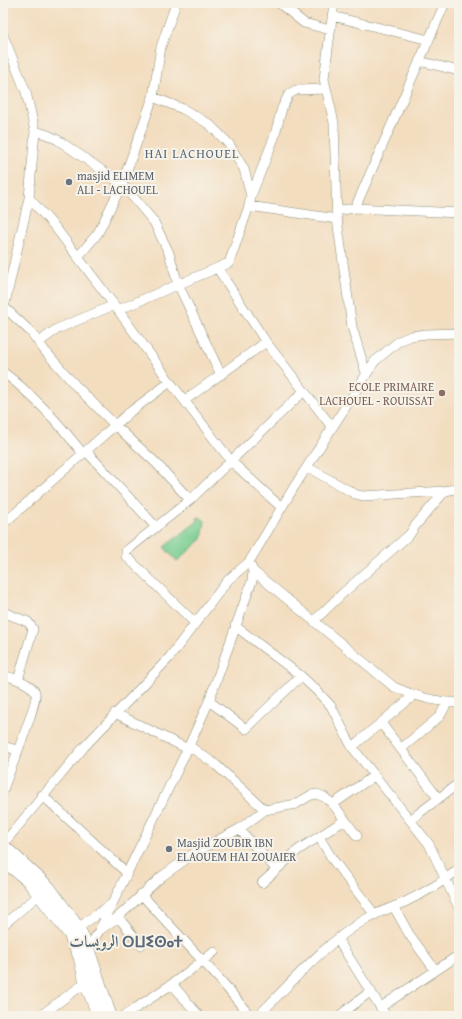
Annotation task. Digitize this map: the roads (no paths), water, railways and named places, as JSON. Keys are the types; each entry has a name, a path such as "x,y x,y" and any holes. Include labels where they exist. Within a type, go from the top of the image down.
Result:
{"main road":[{"path":"3,845 48,888 74,931 84,953 99,1016"},
{"path":"3,860 16,869 74,931"},
{"path":"91,979 110,1016"}],"street":[{"path":"78,257 98,233 122,184 154,97 161,48 176,3"},
{"path":"279,3 304,23 330,30"},
{"path":"334,3 324,79 334,123 337,215 352,327 366,373"},
{"path":"355,208 445,3"},
{"path":"332,16 429,40"},
{"path":"3,35 26,92 35,131 29,198 4,309 39,342 44,351 115,425 156,463 190,500"},
{"path":"419,61 459,71"},
{"path":"39,342 57,329 178,284 229,263 232,258 251,196 274,138 282,108 289,94 296,90 326,89"},
{"path":"154,97 183,109 209,124 229,144 244,169 251,196"},
{"path":"35,131 58,140 122,184 154,222 169,254 178,284 221,375"},
{"path":"29,198 55,227 116,307 170,382 231,461 281,507"},
{"path":"249,206 337,215 355,208 459,213"},
{"path":"218,268 266,342 303,392 332,427"},
{"path":"3,845 42,795 115,713 169,658 228,580 249,562 281,507 366,373 385,352 399,341 411,336 426,334 459,333"},
{"path":"185,400 266,342"},
{"path":"3,372 44,408 156,527"},
{"path":"3,524 115,425 170,382"},
{"path":"195,623 126,556 125,553 128,548 190,500 303,392"},
{"path":"307,467 355,494 363,496 445,491 459,488"},
{"path":"314,621 343,593 410,534 445,491"},
{"path":"84,953 99,931 188,748 209,701 252,581 252,571 249,562"},
{"path":"252,571 394,687 413,696 438,702 459,703"},
{"path":"3,612 28,622 33,629 18,680"},
{"path":"235,626 301,676 331,706 352,747 429,844 459,908"},
{"path":"3,675 18,680 34,690 36,696 3,790"},
{"path":"209,701 246,729 301,676"},
{"path":"352,747 413,696"},
{"path":"402,748 440,716 447,703"},
{"path":"115,713 188,748 215,764 265,810"},
{"path":"381,723 402,748 438,798"},
{"path":"3,746 17,750"},
{"path":"332,804 374,776"},
{"path":"410,820 459,783"},
{"path":"99,931 118,917 141,894 196,852 239,829 265,810 296,804 311,795 317,794 324,797 332,804 357,836"},
{"path":"42,795 127,873"},
{"path":"262,882 276,869 345,820"},
{"path":"239,829 276,869"},
{"path":"319,837 333,860 375,915"},
{"path":"258,1016 300,973 356,926 375,915 446,881 459,869"},
{"path":"3,925 40,894"},
{"path":"141,894 203,961 250,1016"},
{"path":"74,931 112,904"},
{"path":"394,907 408,934 435,970"},
{"path":"118,917 141,945"},
{"path":"338,940 386,1016"},
{"path":"124,1016 172,984 214,952"},
{"path":"381,1008 459,955"},
{"path":"40,1016 91,979"},
{"path":"172,984 199,1016"},
{"path":"339,1016 371,991"}],"place":[{"name":"masjid ELIMEM ALI - LACHOUEL","path":"69,182"},
{"name":"ECOLE PRIMAIRE LACHOUEL - ROUISSAT","path":"442,393"},
{"name":"Masjid ZOUBIR IBN ELAOUEM HAI ZOUAIER","path":"169,849"}],"district":[{"name":"HAI LACHOUEL","path":"192,153"},
{"name":"الرويسات ⵔⵡⵉⵙⴰⵜ","path":"126,941"}]}
